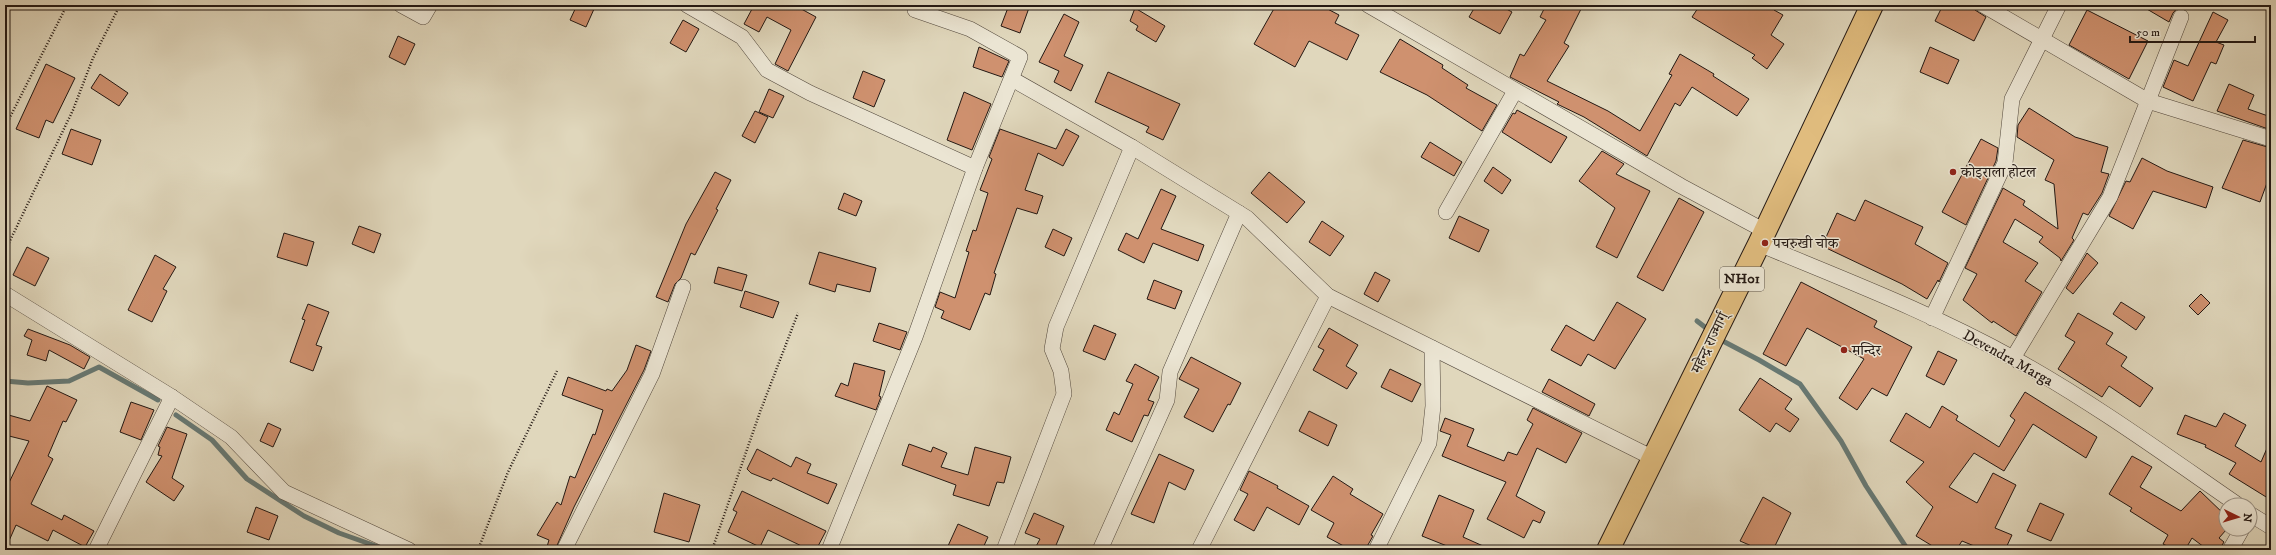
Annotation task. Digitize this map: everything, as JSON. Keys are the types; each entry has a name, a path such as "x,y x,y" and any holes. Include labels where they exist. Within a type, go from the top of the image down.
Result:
{"highway":[{"name":"महेन्द्र राज्मार्ग्","path":"1608,550 1762,238 1872,5"}],"street":[{"path":"401,5 423,18 430,5"},
{"path":"687,5 742,37 767,70 810,93 975,168"},
{"name":"Devendra Marga","path":"1368,5 1681,186 1762,238 2013,358 2137,435 2226,497"},
{"path":"1982,5 2148,101 2271,139"},
{"path":"1932,318 2005,163 2012,99 2041,38 2059,5"},
{"path":"829,550 916,337 975,168 1020,56 970,30 915,10"},
{"path":"2013,358 2110,197 2181,17"},
{"path":"1012,79 1132,146 1247,218 1328,296 1653,458"},
{"path":"1446,212 1515,91"},
{"path":"1004,550 1064,394 1061,371 1052,349 1056,327 1132,146"},
{"path":"1100,550 1167,400 1170,372 1239,213"},
{"path":"564,550 652,374 683,286"},
{"path":"5,294 172,397 231,437 284,492 409,550"},
{"path":"1199,550 1328,296"},
{"path":"1376,550 1428,443 1433,406 1432,348"},
{"path":"96,550 172,397"},
{"path":"2258,519 2271,527"},
{"path":"2230,550 2237,537"}],"path":[{"path":"5,127 67,5"},
{"path":"5,251 73,110 93,58 120,5"},
{"path":"712,550 760,412 798,312"},
{"path":"478,550 508,472 557,371"}],"building":[{"path":"577,5 585,5 594,9 586,27 570,20"},
{"path":"745,5 794,5 816,17 788,71 775,64 791,30 767,17 759,32 744,24 752,9"},
{"path":"1009,5 1030,5 1020,33 1001,26"},
{"path":"1276,5 1320,5 1339,15 1335,23 1359,35 1347,60 1309,41 1295,67 1254,44"},
{"path":"1476,5 1499,5 1512,12 1500,34 1469,17"},
{"path":"1546,5 1573,5 1581,9 1564,43 1569,46 1547,81 1608,111 1640,131 1672,75 1669,74 1680,54 1714,74 1713,76 1749,99 1737,116 1692,87 1680,106 1675,103 1647,156 1584,117 1557,104 1559,102 1510,77 1520,54 1524,56 1546,20 1540,17"},
{"path":"1700,5 1777,5 1774,10 1783,15 1771,35 1784,44 1767,69 1752,58 1755,55 1692,17"},
{"path":"1943,5 1974,5 1975,10 1986,17 1974,41 1935,21"},
{"path":"2140,5 2180,5 2173,13 2169,22"},
{"path":"1135,8 1165,26 1156,42 1136,30 1138,26 1130,21"},
{"path":"2087,10 2148,41 2129,79 2069,45"},
{"path":"2213,12 2228,20 2216,42 2224,45 2216,64 2211,62 2193,101 2163,87 2174,60 2188,66"},
{"path":"1064,14 1079,22 1064,56 1083,65 1071,91 1054,82 1059,71 1039,62"},
{"path":"683,20 699,29 686,52 670,43"},
{"path":"398,36 415,44 405,65 389,57"},
{"path":"1400,39 1443,65 1442,68 1468,85 1466,88 1497,105 1482,131 1427,95 1380,72"},
{"path":"979,47 1009,61 1002,77 973,67"},
{"path":"1930,47 1959,60 1948,84 1920,72"},
{"path":"46,64 75,78 53,123 46,120 39,138 16,129"},
{"path":"863,71 885,80 874,107 853,98"},
{"path":"1108,72 1180,104 1163,140 1146,132 1149,127 1095,102"},
{"path":"100,74 128,93 119,106 91,88"},
{"path":"2229,84 2254,95 2248,109 2271,117 2271,130 2217,111"},
{"path":"769,89 784,96 773,118 759,112"},
{"path":"964,92 991,104 972,150 947,140"},
{"path":"2029,108 2075,137 2108,147 2101,172 2109,174 2102,193 2088,215 2083,213 2072,238 2074,240 2061,261 2060,258 2039,242 2043,237 2015,219 2003,242 2038,263 2025,281 2042,292 2016,336 1993,321 1992,323 1963,300 1977,274 1965,268 2003,188 2025,201 2023,205 2058,229 2054,184 2045,180 2054,160 2017,137 2018,125"},
{"path":"1517,110 1567,137 1551,163 1502,132 1513,113 1515,114"},
{"path":"755,111 768,117 755,143 742,136"},
{"path":"71,129 101,140 92,165 62,154"},
{"path":"1000,129 1056,149 1066,129 1079,136 1063,166 1038,153 1025,190 1043,196 1037,214 1017,208 994,273 996,274 990,295 985,293 970,330 941,318 944,311 935,307 940,292 955,298 969,252 966,251 973,230 976,231 988,193 980,190 992,159 989,157"},
{"path":"1981,139 1998,148 1996,161 1966,225 1942,212"},
{"path":"2243,140 2271,148 2271,172 2260,202 2222,188"},
{"path":"1430,142 1462,162 1454,176 1421,157"},
{"path":"1602,151 1624,164 1616,174 1650,191 1617,258 1596,247 1615,208 1579,181"},
{"path":"2142,158 2167,171 2213,187 2206,208 2153,191 2133,229 2109,216 2126,181 2130,182"},
{"path":"1493,167 1511,180 1502,194 1484,181"},
{"path":"715,172 731,180 716,209 718,210 695,255 691,253 681,278 675,284 668,302 656,297 686,224"},
{"path":"1269,172 1305,202 1287,223 1251,193"},
{"path":"1161,189 1176,196 1161,229 1204,245 1198,261 1153,243 1144,263 1118,250 1126,233 1138,239"},
{"path":"844,193 862,201 856,216 838,209"},
{"path":"1679,198 1704,212 1663,291 1637,277"},
{"path":"1865,200 1923,227 1915,244 1948,263 1939,282 1938,280 1927,299 1902,284 1822,246 1837,213 1855,221"},
{"path":"1459,216 1489,230 1479,252 1449,238"},
{"path":"1322,221 1344,236 1330,256 1309,242"},
{"path":"359,226 381,234 374,253 352,244"},
{"path":"1053,229 1072,238 1064,256 1045,247"},
{"path":"284,233 314,242 307,266 277,257"},
{"path":"27,247 49,258 35,286 13,275"},
{"path":"819,252 876,268 870,292 837,284 835,292 809,284"},
{"path":"2087,253 2098,263 2073,294 2066,288"},
{"path":"155,255 176,267 163,289 167,291 152,322 128,310"},
{"path":"718,267 747,275 742,291 714,283"},
{"path":"1375,272 1390,280 1378,302 1364,294"},
{"path":"1154,280 1182,291 1175,309 1147,299"},
{"path":"1801,282 1877,321 1874,327 1912,347 1887,396 1872,388 1857,410 1839,398 1864,359 1807,328 1786,366 1763,354"},
{"path":"745,291 779,302 773,318 740,307"},
{"path":"2201,294 2210,303 2198,315 2189,306"},
{"path":"1617,302 1646,319 1615,369 1588,354 1581,366 1551,350 1566,325 1594,341"},
{"path":"2121,302 2145,317 2136,330 2113,314"},
{"path":"308,304 329,312 316,345 322,347 313,371 290,362 305,320 302,319"},
{"path":"2078,313 2113,333 2106,344 2127,357 2121,366 2153,388 2140,407 2109,386 2102,397 2058,369 2075,342 2065,336"},
{"path":"879,323 907,332 900,350 873,341"},
{"path":"1094,325 1116,334 1105,360 1083,351"},
{"path":"1329,328 1358,345 1346,366 1357,373 1347,389 1313,370 1324,350 1318,347"},
{"path":"28,329 70,345 90,357 84,369 49,350 46,361 27,355 32,340 24,336"},
{"path":"636,345 651,351 644,370 574,507 555,550 546,550 549,540 537,535 557,502 561,505 570,476 575,478 593,434 595,435 603,410 562,395 568,377 606,391 607,389 612,391 627,370"},
{"path":"1938,351 1957,360 1944,385 1926,376"},
{"path":"1191,357 1241,383 1230,405 1228,404 1213,432 1184,417 1199,389 1179,379"},
{"path":"854,363 885,371 879,396 881,397 876,410 835,396 841,383 848,386"},
{"path":"1135,364 1159,377 1148,400 1154,402 1148,416 1144,415 1132,442 1106,430 1114,412 1119,415 1133,384 1126,381"},
{"path":"1390,369 1421,384 1412,402 1381,387"},
{"path":"1760,378 1792,399 1785,409 1799,419 1790,432 1776,423 1770,432 1739,410"},
{"path":"1549,379 1595,404 1589,416 1542,392"},
{"path":"47,386 77,400 66,422 63,421 48,456 53,459 31,504 62,520 64,515 94,531 85,547 53,530 48,541 16,525 5,550 5,491 29,441 5,435 5,414 30,421"},
{"path":"2025,392 2097,437 2086,458 2033,424 2004,471 1974,453 1949,487 1977,503 1993,473 2016,485 1995,528 2012,535 2005,550 1984,550 1962,541 1956,550 1939,550 1916,536 1933,507 1906,482 1924,462 1890,441 1906,413 1930,428 1942,406 1958,416 1956,420 1999,447 2015,420 2010,416"},
{"path":"131,402 154,410 141,440 120,432"},
{"path":"1533,408 1582,433 1566,463 1537,448 1516,496 1545,512 1540,523 1533,520 1524,538 1487,519 1506,482 1442,456 1451,435 1440,431 1445,418 1474,429 1467,446 1504,461 1508,452 1517,455 1533,424 1527,420"},
{"path":"1309,411 1337,425 1328,446 1299,431"},
{"path":"2224,413 2246,425 2235,446 2261,462 2271,439 2271,500 2229,474 2236,463 2205,447 2206,445 2177,434 2185,415 2216,427"},
{"path":"268,423 281,429 273,447 260,441"},
{"path":"167,427 187,434 172,478 184,486 174,501 146,482 162,456 158,455 160,447 158,446"},
{"path":"909,444 931,452 933,447 947,453 941,467 968,475 975,447 1011,457 1004,483 997,482 989,506 953,495 956,485 902,465"},
{"path":"757,449 791,467 796,457 811,464 807,473 837,484 828,504 773,478 771,481 751,473 747,469"},
{"path":"1159,454 1194,470 1185,490 1169,482 1154,523 1131,514"},
{"path":"2132,456 2152,467 2140,487 2181,511 2200,491 2218,508 2218,537 2220,537 2219,538 2224,542 2219,550 2208,550 2192,538 2185,550 2175,550 2163,544 2168,535 2130,511 2132,508 2109,494"},
{"path":"1249,471 1278,486 1277,488 1309,506 1299,525 1267,507 1254,531 1234,520 1248,494 1240,490"},
{"path":"1333,476 1353,489 1350,494 1383,514 1371,535 1373,536 1365,550 1351,550 1327,537 1334,523 1311,510"},
{"path":"742,491 826,531 816,550 810,550 768,530 760,547 728,532 737,512 733,510"},
{"path":"664,493 700,505 689,542 654,532"},
{"path":"1439,495 1474,510 1463,537 1492,550 1457,550 1422,536"},
{"path":"1763,497 1791,513 1773,550 1761,550 1740,541"},
{"path":"2040,503 2064,514 2051,541 2027,531"},
{"path":"256,507 278,516 269,540 247,532"},
{"path":"1034,513 1064,526 1054,550 1034,550 1040,539 1025,533"},
{"path":"958,524 988,537 982,550 958,550 948,546"}],"waterway":[{"path":"1697,321 1710,331"},
{"path":"1719,339 1800,384 1841,441 1866,486 1908,550"},
{"path":"5,381 28,383 69,381 99,367 158,400"},
{"path":"176,415 212,440 247,479 304,516 339,533 387,550"}],"place":[{"name":"कोइराला होटल","path":"1953,172"},
{"name":"पचरुखी चोक","path":"1765,243"},
{"name":"मन्दिर","path":"1844,350"}]}
